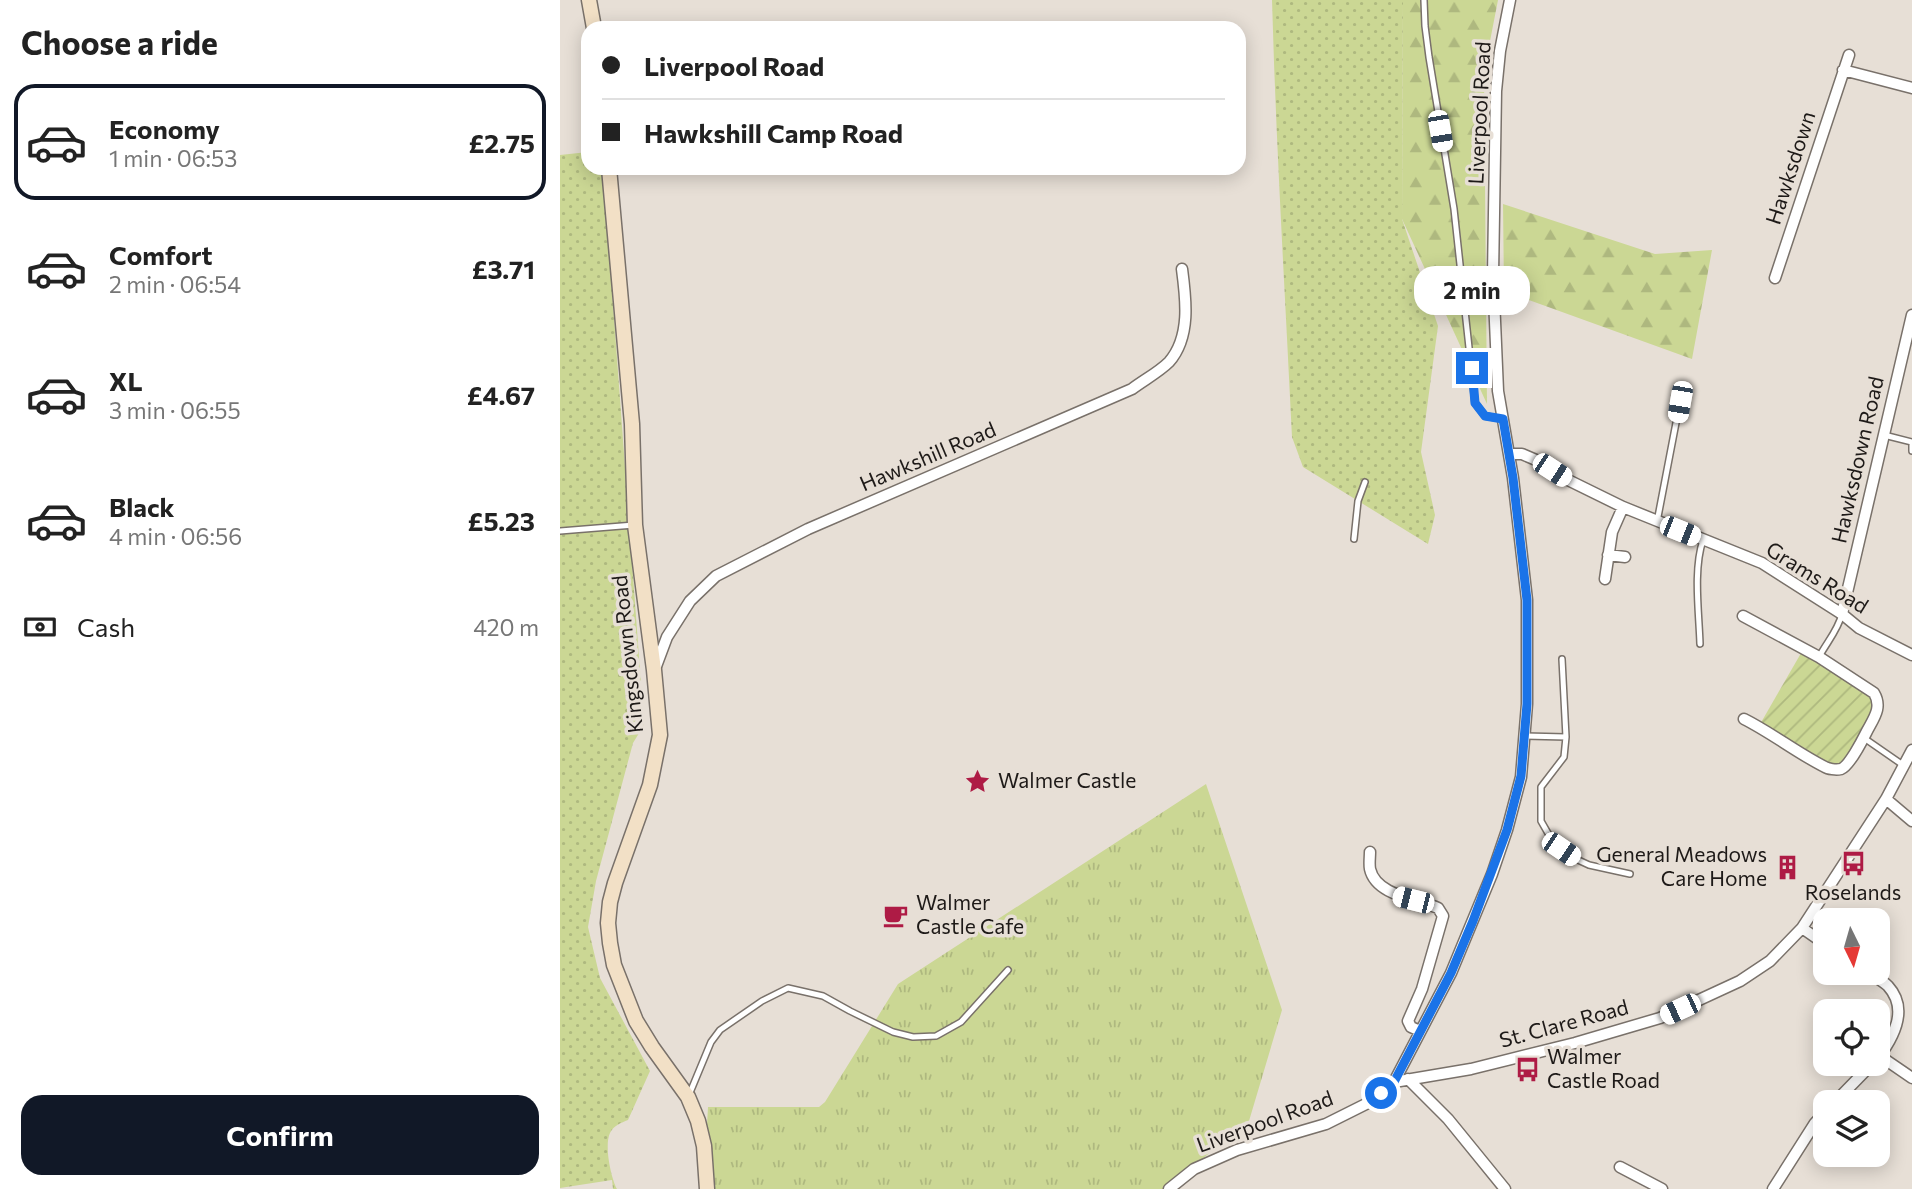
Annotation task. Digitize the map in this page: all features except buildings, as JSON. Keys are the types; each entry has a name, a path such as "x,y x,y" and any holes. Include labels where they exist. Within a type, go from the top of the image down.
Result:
{"street":[{"path":"589,0 593,21"},
{"name":"Liverpool Road","path":"1169,1189 1194,1169 1237,1150 1326,1124 1368,1103 1394,1082 1451,973 1507,830 1521,776 1527,704 1527,600 1510,454 1498,391 1493,275 1496,92 1500,51 1510,0"},
{"name":"Hawksdown","path":"1775,278 1849,55"},
{"path":"1843,71 1912,88"},
{"name":"Kingsdown Road","path":"610,175 632,424 635,525 660,735 650,785 615,883 608,923 614,965 636,1021 688,1097 701,1131 707,1189"},
{"name":"Hawkshill Road","path":"654,670 667,637 690,601 716,576 807,530 1132,389 1168,362 1176,351 1184,330 1186,302 1182,270"},
{"name":"Hawksdown Road","path":"1842,614 1912,315"},
{"name":"Grams Road","path":"1510,454 1522,454 1536,460 1568,480 1623,507 1762,563 1842,614 1859,628 1912,655"},
{"path":"1605,579 1612,532 1623,507"},
{"path":"1608,555 1625,557"},
{"path":"1743,616 1819,657 1874,693 1879,708 1864,738 1841,769 1827,769 1744,719"},
{"name":"St. Clare Road","path":"1394,1082 1484,1066 1575,1043 1660,1018 1740,981 1770,961 1802,928 1886,799 1912,750"},
{"path":"1886,799 1912,821"},
{"path":"1370,852 1370,871 1377,881 1395,896 1438,908 1443,916 1422,989 1408,1021 1420,1031"},
{"path":"1802,928 1813,936"},
{"path":"1887,985 1899,1007 1896,1028 1890,1038"},
{"path":"1890,1066 1912,1077"},
{"path":"1847,1090 1860,1076"},
{"path":"1408,1079 1448,1119 1505,1189"},
{"path":"1773,1189 1813,1126"},
{"path":"1620,1167 1662,1189"}],"lane":[{"path":"1424,0 1426,37 1456,223 1475,403 1485,416 1503,419"},
{"path":"1657,522 1680,402"},
{"path":"1884,435 1912,443 1912,451"},
{"path":"1354,540 1358,501 1365,482"},
{"path":"560,531 635,525"},
{"path":"1700,644 1698,573 1699,552 1703,540"},
{"path":"1819,657 1829,637 1837,630 1842,614"},
{"path":"1562,659 1566,737 1564,757 1541,787 1541,821 1561,849 1576,859 1589,865 1630,874"},
{"path":"1525,736 1566,737"},
{"path":"1864,738 1903,765"},
{"path":"688,1097 711,1042 720,1030 762,1001 788,988 823,996 893,1032 913,1037 936,1036 961,1022 1008,970"}],"green space":[{"path":"1272,0 1403,0 1402,219 1438,326 1421,452 1435,515 1428,544 1303,467 1292,437"},
{"path":"1403,0 1498,0 1484,72 1487,404 1402,219"},
{"path":"581,153 581,175 604,175 644,725 633,743 596,881 588,927 600,978 650,1071 628,1120 614,1128 608,1138 609,1161 617,1189 613,1189 612,1180 560,1188 560,155"},
{"path":"1503,204 1655,254 1712,250 1692,359 1504,291"},
{"path":"1804,648 1878,700 1847,764 1827,769 1759,726"},
{"path":"1206,784 1282,1010 1249,1121 1165,1189 712,1189 708,1107 819,1107 825,1102 898,984"}],"place":[{"name":"Walmer Castle","path":"978,781"},
{"name":"Roselands","path":"1853,864"},
{"name":"General Meadows Care Home","path":"1787,867"},
{"name":"Walmer Castle Cafe","path":"896,915"},
{"name":"Walmer Castle Road","path":"1527,1069"}],"route":[{"path":"1381,1093 1394,1082 1451,973 1492,874 1521,776 1527,704 1527,600 1513,478 1503,419 1485,416 1475,403 1472,368"}]}
